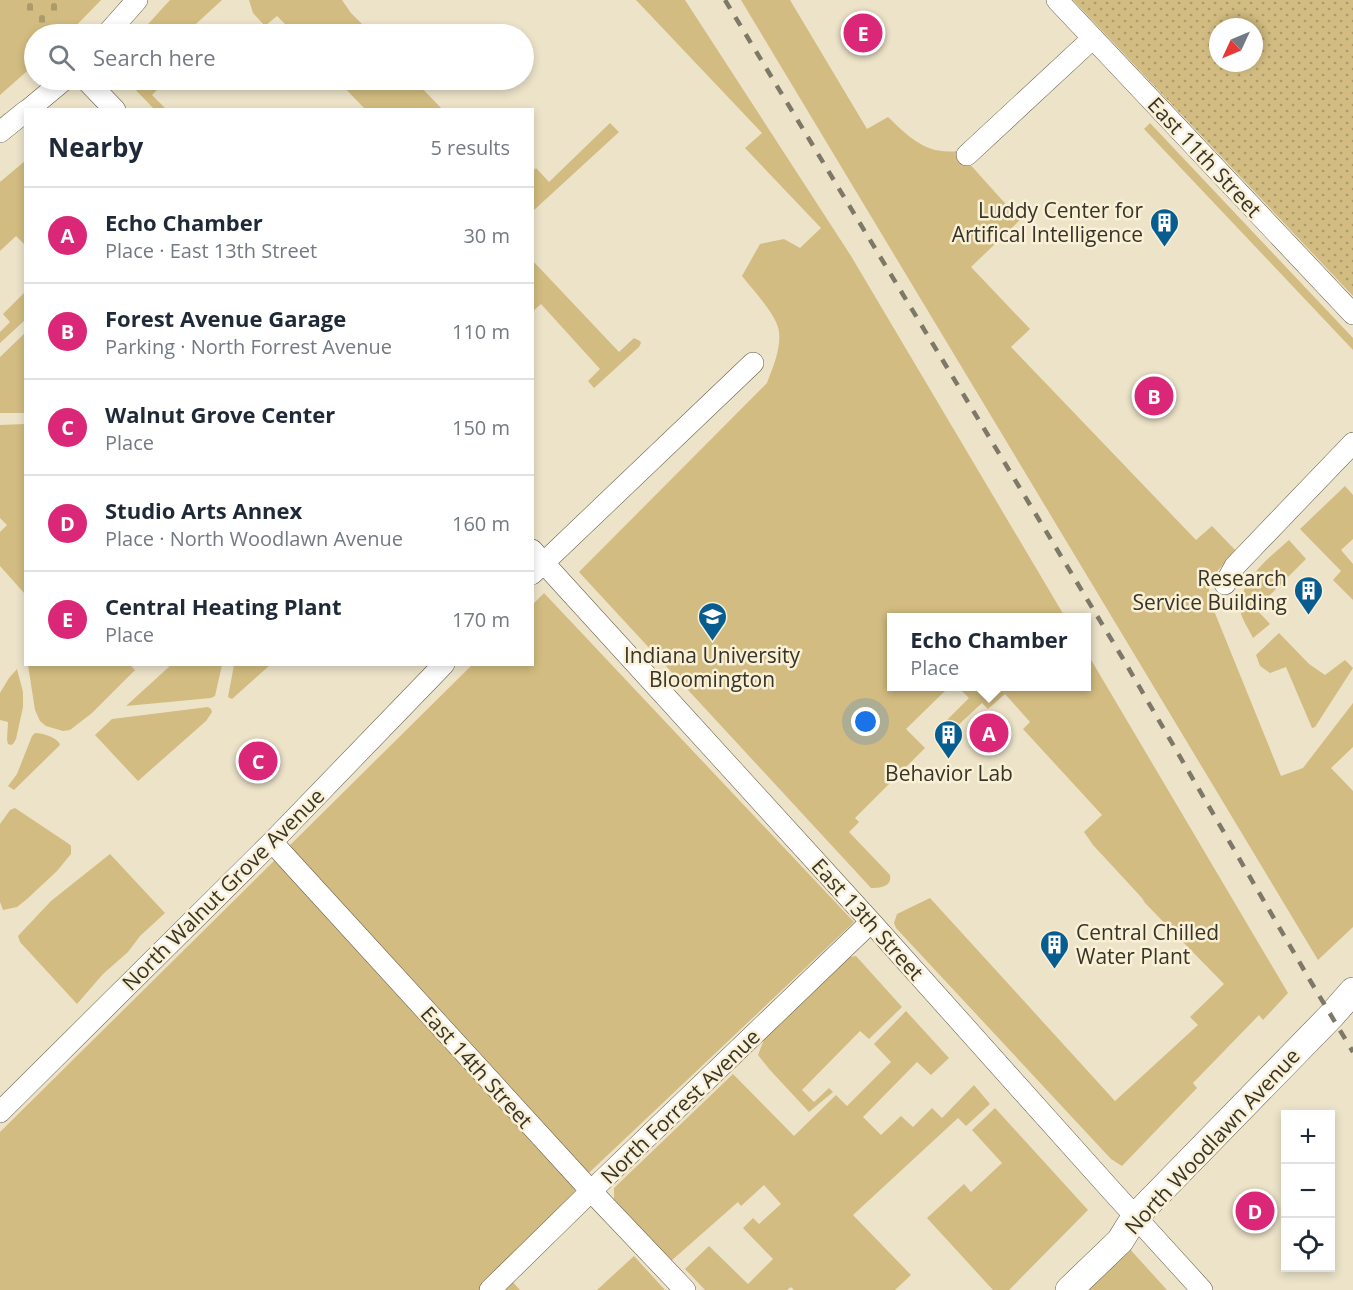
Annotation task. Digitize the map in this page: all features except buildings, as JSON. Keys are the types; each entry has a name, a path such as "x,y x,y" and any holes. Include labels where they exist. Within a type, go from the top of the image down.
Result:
{"street":[{"path":"116,24 137,0"},
{"name":"East 11th Street","path":"1057,0 1353,314"},
{"path":"967,155 1093,38"},
{"path":"29,108 52,90"},
{"path":"96,90 113,108"},
{"path":"0,132 24,112"},
{"path":"536,562 753,363"},
{"path":"1225,584 1235,566 1353,443"},
{"name":"East 13th Street","path":"536,562 871,922 1202,1290"},
{"name":"North Walnut Grove Avenue","path":"0,1112 272,842 442,666"},
{"name":"East 14th Street","path":"272,842 591,1191 685,1290"},
{"name":"North Forrest Avenue","path":"490,1290 871,922"},
{"name":"North Woodlawn Avenue","path":"1069,1290 1120,1241 1135,1217 1353,991"}],"green space":[{"path":"0,0 101,0 78,24 24,24 24,74 0,95"},
{"path":"13,0 76,0 52,24 34,24 11,2"},
{"path":"170,0 222,0 196,24 148,24"},
{"path":"249,0 342,0 362,24 285,24 277,16 267,24 263,24 253,13"},
{"path":"636,0 685,0 851,256 1063,613 887,613 887,691 945,691 906,729 925,748 855,818 859,822 849,832 890,875 889,882 881,887 871,888 579,572 767,383 778,351 778,326 758,295 742,276 760,244 784,239 800,248 821,228 745,148 762,133"},
{"path":"741,0 790,0 867,129 888,117 911,138 927,147 947,152 958,151 1020,220 971,267 1030,329 1011,347 1196,540 1212,526 1236,551 1211,578 1208,596 1281,776 1303,768 1353,703 1353,747 1331,768 1353,791 1353,927 1318,960"},
{"path":"1073,0 1353,0 1353,296"},
{"path":"136,90 157,90 152,95 165,108 153,108"},
{"path":"347,90 424,90 441,108 364,108"},
{"path":"610,123 619,132 534,210 534,170 536,168 549,182"},
{"path":"1150,123 1353,338 1353,350 1144,129"},
{"path":"24,162 24,244 16,236 0,251 0,182"},
{"path":"534,262 619,352 634,338 641,343 594,388 588,381 600,369 541,304 534,310"},
{"path":"24,293 24,321 0,343 0,332 10,322 3,314"},
{"path":"24,334 24,413 0,413 0,357"},
{"path":"24,424 24,593 0,566 0,532 7,525 0,518 0,425"},
{"path":"1345,486 1353,495 1353,539 1341,550 1353,564 1353,600 1333,580 1341,571 1300,529"},
{"path":"1289,540 1306,559 1256,609 1270,624 1253,638 1240,612 1245,588 1257,570"},
{"path":"544,593 854,922 574,1187 573,1197 501,1269 520,1290 0,1290 0,1132 471,666 534,666 534,603"},
{"path":"1279,633 1309,664 1325,675 1345,660 1353,668 1315,727 1312,728 1286,667 1270,673 1260,666 1256,655"},
{"path":"1091,660 1288,993 1263,1020 1259,1015 1193,1083 1197,1088 1122,1166 1111,1159 896,928 894,923 897,914 930,898 1115,1101 1198,1025 1190,1017 1224,984 1145,903 1093,845 1084,832 1102,815 1023,729 1030,722 1005,694 988,709 982,703 954,729 946,721 969,698 962,691 1091,691"},
{"path":"28,666 131,666 135,670 92,713 70,730 63,731 46,726 40,721 35,710"},
{"path":"170,666 222,666 215,696 211,698 126,706"},
{"path":"234,666 269,666 232,699 228,697"},
{"path":"17,669 23,692 23,707 16,739 11,745 7,740 8,722 0,720 0,693"},
{"path":"208,707 212,712 206,721 138,781 95,735 112,719"},
{"path":"35,733 49,736 60,744 14,790 8,786 17,774"},
{"path":"15,808 69,844 71,854 57,871 27,899 17,907 3,910 0,902 0,824 10,810"},
{"path":"110,854 165,913 140,936 128,952 103,974 77,1004 20,942 18,936 51,901"},
{"path":"856,956 902,1007 869,1039 860,1031 802,1090 814,1102 829,1088 833,1092 809,1112 758,1055 770,1029 850,957"},
{"path":"906,1011 949,1058 931,1075 917,1062 863,1117 881,1135 901,1116 913,1127 932,1108 942,1118 974,1085 990,1104 966,1126 958,1118 853,1215 911,1275 895,1290 794,1290 791,1287 787,1290 705,1290 685,1269 709,1246 748,1284 773,1259 743,1228 753,1218 759,1224 781,1204 764,1185 741,1206 738,1202 671,1261 614,1199 614,1188 733,1074 794,1136 836,1095 847,1106 891,1062 874,1044"},
{"path":"995,1108 1088,1210 1009,1290 993,1290 927,1218 964,1184 971,1192 1002,1163 972,1130"},
{"path":"1117,1235 1167,1290 1060,1290"},
{"path":"634,1256 665,1290 597,1290"}],"railway":[{"path":"725,0 1122,657 1353,1052"}],"place":[{"name":"Central Heating Plant","path":"863,33"},
{"name":"Luddy Center for Artifical Intelligence","path":"1164,248"},
{"name":"Forest Avenue Garage","path":"1154,396"},
{"name":"Research Service Building","path":"1308,616"},
{"name":"Indiana University Bloomington","path":"712,642"},
{"name":"Echo Chamber","path":"989,733"},
{"name":"Behavior Lab","path":"949,760"},
{"name":"Walnut Grove Center","path":"258,761"},
{"name":"Central Chilled Water Plant","path":"1055,970"},
{"name":"Studio Arts Annex","path":"1255,1211"}]}
